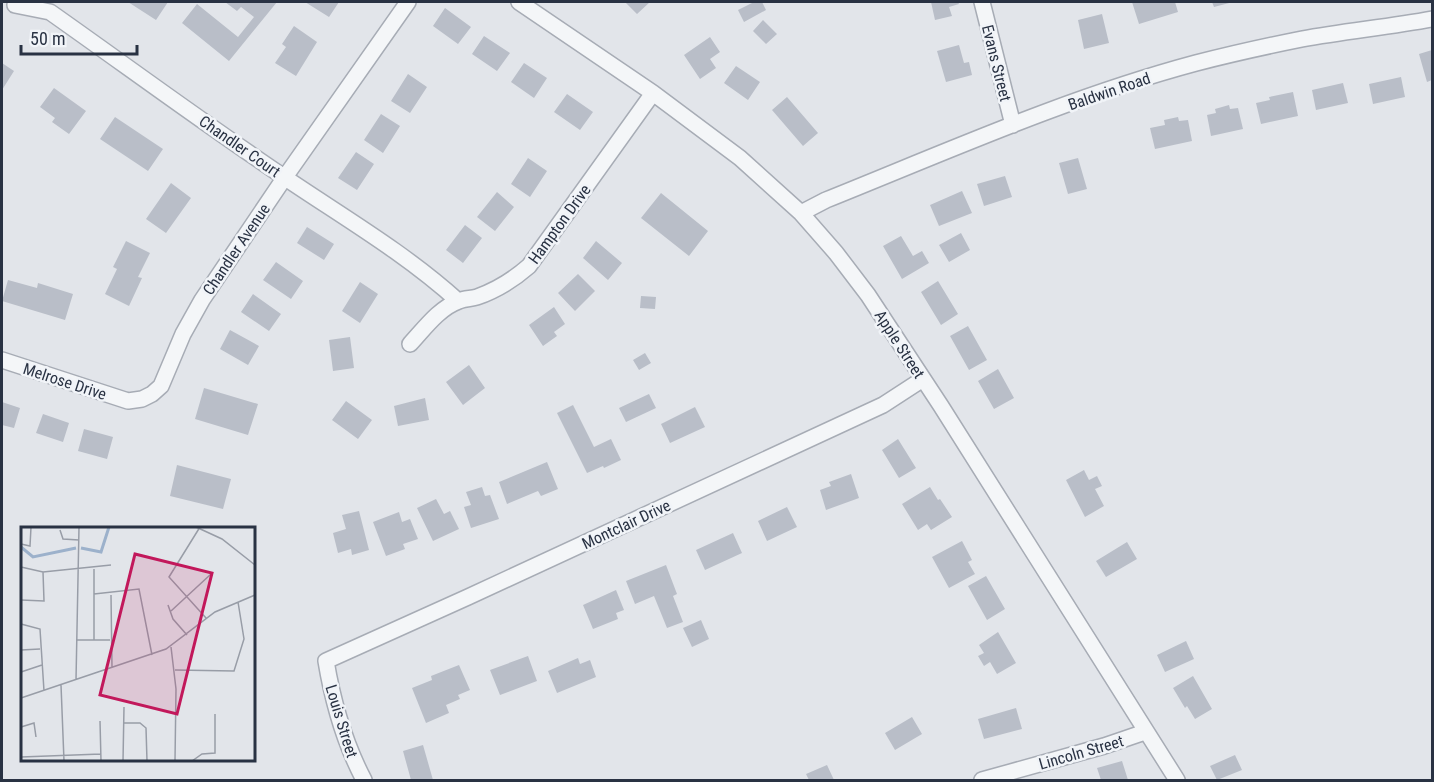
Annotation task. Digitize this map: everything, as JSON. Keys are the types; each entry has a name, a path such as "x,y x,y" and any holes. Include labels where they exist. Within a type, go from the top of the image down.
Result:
{"street":[{"name":"Chandler Avenue","path":"128,400 142,399 161,387 183,334 202,300 408,2"},
{"name":"Apple Street","path":"519,2 653,93 740,158 801,213 836,253 868,295 923,379 1177,780"},
{"name":"Evans Street","path":"982,2 1013,125"},
{"name":"Chandler Court","path":"15,5 50,12 431,277 458,301"},
{"name":"Baldwin Road","path":"801,213 826,200 1013,125 1158,74 1303,39 1432,19"},
{"name":"Hampton Drive","path":"410,344 430,321 458,301 475,298 495,290 513,280 529,266 653,93"},
{"name":"Melrose Drive","path":"2,360 128,400"},
{"name":"Montclair Drive","path":"326,661 884,405 923,379"},
{"name":"Louis Street","path":"326,661 341,728 364,780"},
{"name":"Lincoln Street","path":"982,780 1104,746 1145,732"}],"building":[{"path":"128,2 168,2 156,20"},
{"path":"225,2 277,2 229,61 182,23 197,4 238,37 254,17 241,7 237,11"},
{"path":"305,2 339,2 329,17"},
{"path":"625,2 650,2 637,14"},
{"path":"754,2 762,2 766,10 744,22 738,10"},
{"path":"931,2 958,2 959,4 949,7 952,16 935,20"},
{"path":"1132,2 1175,2 1178,12 1139,24"},
{"path":"1212,2 1233,2 1214,7"},
{"path":"445,8 471,27 458,44 433,26"},
{"path":"1102,14 1109,43 1084,49 1078,20"},
{"path":"763,20 777,34 766,44 753,31"},
{"path":"294,26 317,42 296,76 275,63 286,47 282,44"},
{"path":"484,36 510,53 497,71 472,54"},
{"path":"710,37 720,52 710,59 716,68 700,79 684,55"},
{"path":"959,45 964,63 969,62 972,75 946,82 937,51"},
{"path":"1432,50 1432,80 1427,82 1419,54"},
{"path":"2,63 14,71 2,90"},
{"path":"524,63 547,78 534,98 511,82"},
{"path":"736,66 760,82 748,100 724,83"},
{"path":"408,74 427,87 410,113 391,101"},
{"path":"1401,77 1405,97 1373,104 1369,84"},
{"path":"1343,83 1348,103 1316,110 1312,90"},
{"path":"54,88 86,111 69,134 52,122 55,118 40,107"},
{"path":"1293,92 1298,116 1261,124 1256,103 1270,100 1269,97"},
{"path":"567,94 593,112 580,130 554,112"},
{"path":"787,97 818,133 803,146 772,110"},
{"path":"1229,105 1230,109 1238,108 1243,129 1211,136 1207,115 1216,113 1215,109"},
{"path":"381,114 400,126 383,153 364,140"},
{"path":"115,117 163,149 148,171 100,139"},
{"path":"1178,117 1179,121 1188,120 1192,141 1155,149 1150,128 1165,125 1164,120"},
{"path":"356,152 374,164 357,190 338,178"},
{"path":"528,158 547,171 530,197 511,184"},
{"path":"1078,158 1087,189 1068,194 1059,163"},
{"path":"1005,176 1012,197 984,206 977,184"},
{"path":"171,183 191,198 166,233 146,219"},
{"path":"962,191 972,213 939,226 930,205"},
{"path":"497,192 514,207 495,231 477,217"},
{"path":"661,193 708,231 689,256 641,218"},
{"path":"465,225 482,238 463,263 446,250"},
{"path":"307,227 334,244 324,260 297,243"},
{"path":"961,233 970,250 949,262 939,245"},
{"path":"901,236 913,256 922,251 929,263 902,279 883,246"},
{"path":"126,241 150,253 138,277 142,278 129,306 105,294 117,269 113,267"},
{"path":"596,241 622,263 608,280 583,258"},
{"path":"276,262 303,281 291,299 263,280"},
{"path":"578,274 595,291 575,311 558,293"},
{"path":"8,280 37,288 38,283 73,294 65,320 2,301"},
{"path":"938,281 958,314 941,325 921,292"},
{"path":"360,282 378,294 360,323 342,311"},
{"path":"253,294 281,314 269,331 241,312"},
{"path":"641,296 656,297 655,309 640,308"},
{"path":"554,307 565,324 554,332 557,336 543,346 529,325"},
{"path":"968,326 987,360 969,370 950,336"},
{"path":"230,330 259,346 248,365 220,349"},
{"path":"350,337 354,368 333,371 329,340"},
{"path":"645,353 651,363 639,370 633,360"},
{"path":"469,365 485,388 463,405 446,382"},
{"path":"998,369 1014,398 994,409 978,381"},
{"path":"204,388 258,404 248,435 195,419"},
{"path":"649,394 656,408 626,422 619,408"},
{"path":"425,398 429,420 398,426 394,406"},
{"path":"346,401 372,420 358,439 332,420"},
{"path":"2,402 20,408 14,428 2,425"},
{"path":"573,405 594,447 611,439 621,460 587,473 557,413"},
{"path":"695,407 705,427 670,443 661,424"},
{"path":"43,414 69,423 63,442 36,433"},
{"path":"84,429 113,437 107,459 78,451"},
{"path":"898,439 916,468 899,478 882,450"},
{"path":"547,462 558,489 541,496 538,491 507,504 499,482"},
{"path":"177,465 231,479 223,509 170,496"},
{"path":"1084,470 1089,480 1097,476 1102,486 1095,489 1104,506 1085,517 1066,480"},
{"path":"851,474 859,498 826,510 820,490 831,486 829,482"},
{"path":"482,487 485,496 490,495 499,519 471,528 464,507 471,505 466,492"},
{"path":"930,487 952,517 931,530 927,524 918,530 902,504"},
{"path":"436,499 444,514 450,511 459,529 433,541 417,508"},
{"path":"787,507 797,527 767,541 758,521"},
{"path":"359,511 369,550 352,555 351,549 338,553 333,533 346,529 342,515"},
{"path":"399,512 402,522 410,519 418,539 403,544 405,549 386,556 373,522"},
{"path":"733,533 742,553 705,570 696,550"},
{"path":"962,541 972,560 968,562 975,574 949,588 932,557"},
{"path":"1127,542 1137,559 1106,577 1096,561"},
{"path":"666,565 677,594 673,596 683,622 667,628 654,596 635,604 626,581"},
{"path":"986,576 1005,609 987,620 968,586"},
{"path":"616,590 624,610 616,613 618,619 593,629 583,605"},
{"path":"701,620 709,639 692,647 683,628"},
{"path":"998,632 1016,663 997,674 990,662 984,666 978,656 984,653 979,645"},
{"path":"1186,641 1194,659 1165,672 1157,655"},
{"path":"528,656 537,681 500,695 490,670"},
{"path":"578,658 580,664 590,660 596,677 557,693 548,671"},
{"path":"459,665 470,690 458,695 460,699 446,705 449,713 426,723 412,688 432,680 431,676"},
{"path":"1193,676 1212,709 1195,719 1173,688"},
{"path":"1016,708 1022,729 984,739 978,719"},
{"path":"912,717 922,734 895,750 885,733"},
{"path":"423,745 433,780 411,780 403,751"},
{"path":"1235,755 1242,770 1217,780 1210,766"},
{"path":"1122,761 1128,780 1101,780 1097,768"},
{"path":"827,765 834,780 809,780 806,774"}]}
